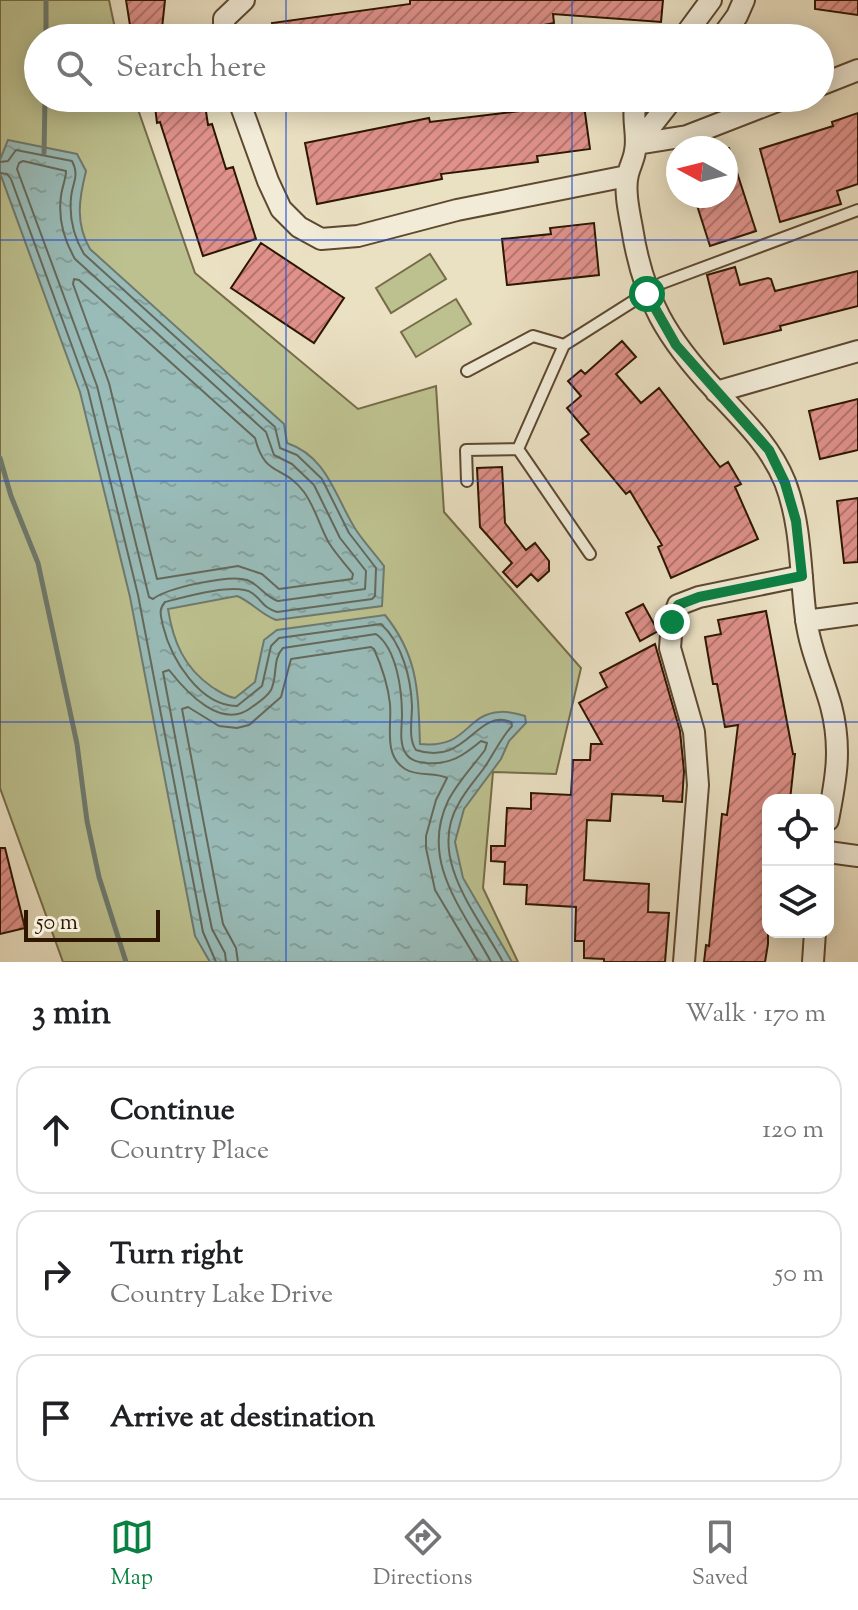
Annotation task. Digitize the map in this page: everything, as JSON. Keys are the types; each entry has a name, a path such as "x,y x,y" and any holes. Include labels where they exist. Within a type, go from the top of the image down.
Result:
{"street":[{"path":"224,24 224,19 244,0"},
{"path":"693,24 711,0"},
{"path":"731,24 744,0"},
{"path":"834,79 858,70"},
{"path":"243,112 281,209 299,227 321,239 358,236 457,210 627,176"},
{"path":"634,112 637,144"},
{"path":"662,112 637,144 627,176 637,262 647,294 676,345 769,450 785,483 796,521 806,621 837,732 838,766 833,794"},
{"path":"637,144 687,136 749,112"},
{"path":"716,392 858,351"},
{"path":"684,962 698,785 694,732 670,648 672,622 678,605 699,597 802,576"},
{"path":"806,621 858,614"},
{"path":"834,853 858,856"},
{"path":"813,962 815,938"}],"lane":[{"path":"518,449 564,345 662,283 858,210"},
{"path":"467,371 533,336 564,345"},
{"path":"467,481 466,450 518,449"},
{"path":"518,449 590,554"}],"green space":[{"path":"0,0 109,0 114,24 24,24 24,112 139,112 195,273 358,409 436,386 444,512 581,668 556,774 493,772 483,888 518,962 63,962 0,788"},
{"path":"430,254 446,279 391,313 376,288"},
{"path":"456,299 471,324 416,357 401,332"}],"water":[{"path":"8,140 77,154 86,171 80,220 90,249 284,424 287,443 301,449 321,468 356,530 384,566 382,606 276,620 237,596 168,609 181,653 202,680 235,698 255,682 264,640 277,630 385,615 405,646 410,661 417,692 420,744 448,741 488,714 506,712 525,716 526,723 509,741 501,759 464,809 455,842 463,878 512,962 210,962 195,936 130,597 80,392 0,173 0,160"}],"building":[{"path":"126,0 165,0 162,24 130,24"},
{"path":"410,0 663,0 661,22 553,14 554,23 549,24 272,24 410,4"},
{"path":"815,0 858,0 858,15 815,9"},
{"path":"156,112 206,112 208,125 212,124 226,169 233,167 256,239 203,256 160,122 157,123"},
{"path":"512,112 585,112 590,149 537,156 538,162 441,174 442,179 317,204 305,143 429,118 430,122"},
{"path":"858,113 858,184 837,191 841,204 780,222 760,149 833,126 832,122"},
{"path":"738,176 756,231 710,246 698,208 738,208"},
{"path":"594,223 599,275 507,285 502,239 551,234 550,228"},
{"path":"261,243 344,298 314,343 231,288"},
{"path":"735,267 740,285 768,278 775,291 858,271 858,306 724,344 707,275"},
{"path":"622,341 636,357 616,374 641,403 659,388 720,467 728,462 741,484 735,487 758,539 671,578 658,547 662,545 630,491 626,494 581,440 589,434 567,408 581,396 568,381 581,370 585,374"},
{"path":"858,399 858,450 820,459 809,411"},
{"path":"502,467 505,523 526,550 535,543 549,561 549,571 538,581 531,574 517,587 503,572 512,563 480,527 477,468"},
{"path":"858,498 858,562 844,563 837,501"},
{"path":"643,604 658,631 640,641 626,613"},
{"path":"766,611 795,754 791,794 762,794 762,938 768,938 765,962 704,962 706,945 709,946 722,814 727,815 738,725 725,727 717,684 713,684 705,637 721,634 718,620"},
{"path":"655,644 680,731 684,771 682,802 663,801 663,796 612,794 610,821 587,820 584,880 649,884 648,912 669,913 665,962 604,962 604,959 584,958 584,941 575,941 576,907 526,904 527,885 504,884 505,862 491,861 491,846 505,846 507,808 531,809 531,793 571,795 573,760 590,760 591,744 602,744 579,703 607,687 600,673"},
{"path":"0,848 5,848 25,928 0,934"}],"waterway":[{"path":"46,0 46,24"},
{"path":"44,153 45,112"},
{"path":"0,458 11,496 38,563 77,744 87,821 99,877 126,962"}],"route":[{"path":"647,294 676,345 769,450 785,483 796,521 802,576 699,597 678,605 672,622"}]}
